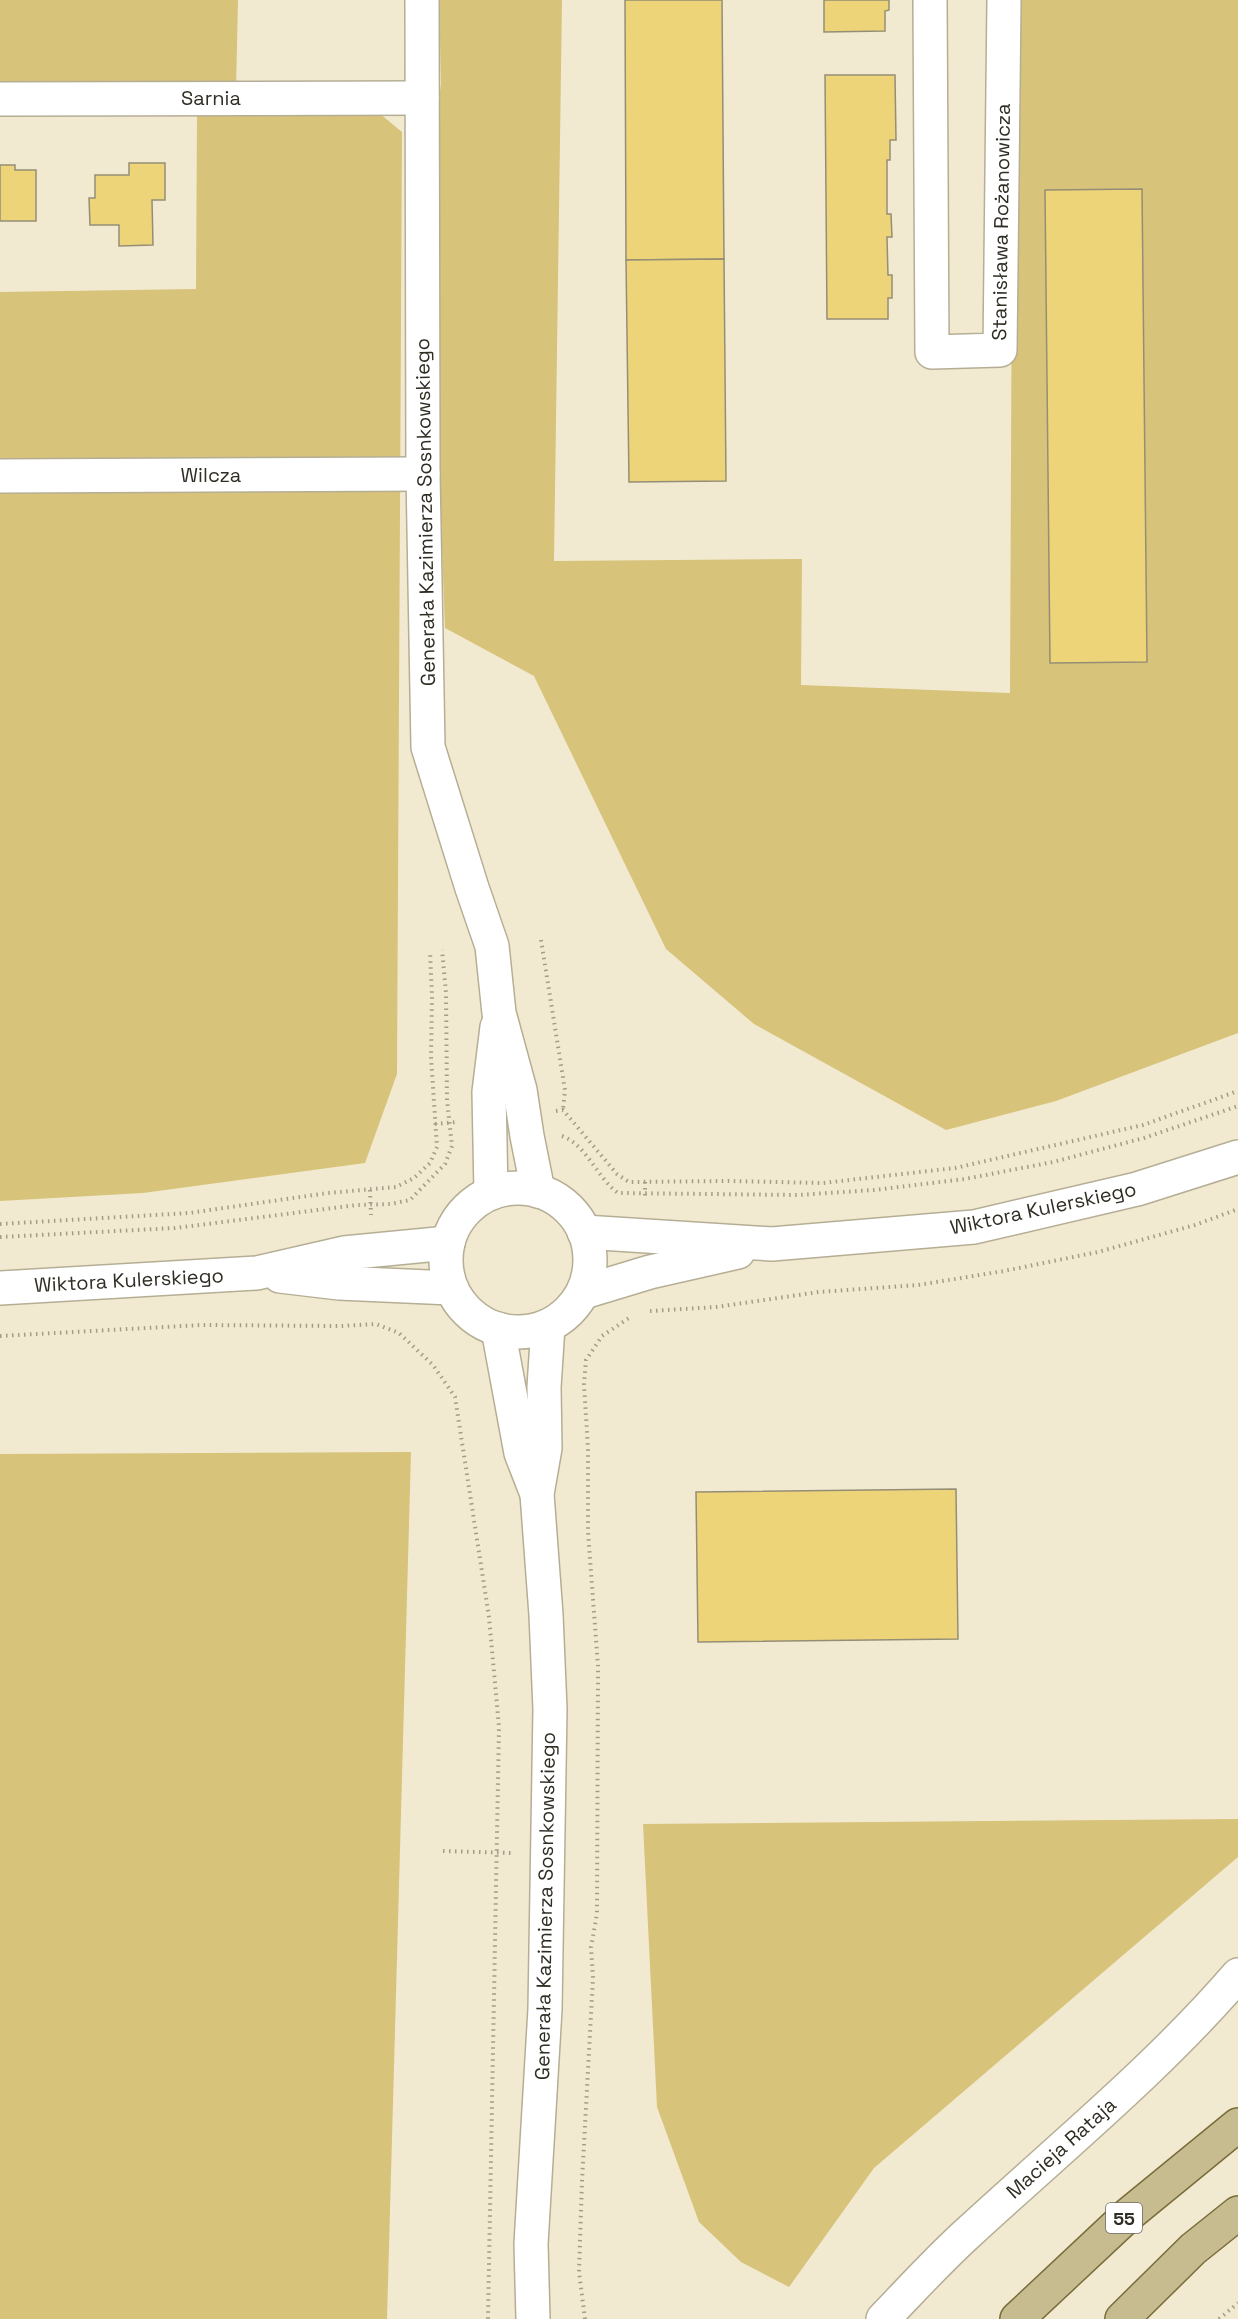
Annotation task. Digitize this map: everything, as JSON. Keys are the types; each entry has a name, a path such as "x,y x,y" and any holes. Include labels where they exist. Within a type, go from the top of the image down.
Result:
{"main road":[{"name":"55","path":"1017,2319 1128,2215 1238,2125"},
{"path":"1122,2319 1193,2248 1238,2213"}],"street":[{"name":"Generała Kazimierza Sosnkowskiego","path":"422,0 423,474 428,747 492,946 499,1013 520,1090 538,1191"},
{"name":"Stanisława Rożanowicza","path":"930,0 932,352 1000,350 1005,0"},
{"name":"Sarnia","path":"0,99 422,98"},
{"name":"Wilcza","path":"0,476 423,474"},
{"name":"Generała Kazimierza Sosnkowskiego","path":"491,1193 489,1092 499,1013"},
{"name":"Wiktora Kulerskiego","path":"584,1292 650,1272 772,1244 974,1227 1137,1189 1238,1157"},
{"path":"513,1188 538,1191 561,1202 578,1220 584,1232 588,1243 590,1267 584,1292 569,1312 548,1326 524,1333 498,1329 480,1322 463,1308 451,1288 446,1266 448,1243 457,1222 471,1205 491,1193 513,1188"},
{"name":"Wiktora Kulerskiego","path":"584,1232 772,1244"},
{"name":"Wiktora Kulerskiego","path":"0,1288 257,1273 344,1253 448,1243"},
{"name":"Wiktora Kulerskiego","path":"257,1273 339,1283 451,1288"},
{"name":"Generała Kazimierza Sosnkowskiego","path":"533,2319 531,2244 544,2009 550,1709 537,1494 545,1448 544,1387 548,1326"},
{"name":"Generała Kazimierza Sosnkowskiego","path":"498,1329 521,1453 537,1494"},
{"name":"Macieja Rataja","path":"882,2319 966,2234 1149,2068 1208,2010 1238,1975"}],"path":[{"path":"541,940 565,1090 562,1110 617,1174 629,1182 823,1183 955,1168 1143,1125 1238,1091"},
{"path":"0,1237 175,1228 410,1200 445,1164 452,1146 446,1088 446,993 442,950"},
{"path":"0,1224 189,1213 328,1193 396,1187 414,1178 430,1163 437,1147 431,1057 430,951"},
{"path":"525,1125 572,1140 608,1186 618,1193 798,1195 874,1190 953,1180 1053,1162 1144,1138 1238,1106"},
{"path":"525,1125 562,1110"},
{"path":"435,1125 449,1122 491,1129"},
{"path":"452,1146 491,1129"},
{"path":"644,1313 653,1310 716,1307 819,1292 918,1285 1004,1271 1098,1252 1195,1225 1238,1209"},
{"path":"585,2319 579,2272 593,1978 591,1947 597,1914 598,1666 588,1532 588,1449 584,1384 586,1360 602,1336 627,1318 635,1316"},
{"path":"0,1336 201,1325 376,1324 399,1333 434,1365 455,1397 489,1617 499,1727 488,2319"},
{"path":"443,1851 547,1853"},
{"path":"1219,2319 1238,2303"}],"shaded area":[{"path":"0,0 238,0 236,90 0,90"},
{"path":"439,0 562,0 554,561 802,559 801,685 1010,693 1013,0 1238,0 1238,1033 1056,1101 946,1130 754,1024 666,949 534,676 445,628 441,523 436,125 441,84"},
{"path":"379,113 402,132 397,1074 365,1163 143,1193 0,1201 0,292 196,289 197,115"},
{"path":"411,1452 387,2319 0,2319 0,1454"},
{"path":"1238,1819 1238,1857 874,2168 789,2287 741,2262 699,2222 657,2107 643,1824"}],"building":[{"path":"625,0 722,0 724,259 626,260"},
{"path":"824,0 889,0 889,10 885,11 885,31 824,32"},
{"path":"825,75 895,75 896,140 890,140 890,160 887,160 887,214 891,214 892,237 887,237 888,275 892,275 892,298 888,298 888,319 827,319"},
{"path":"129,163 165,163 165,200 152,200 153,245 119,246 119,225 90,225 89,198 95,198 95,175 129,175"},
{"path":"0,165 15,165 15,170 36,170 36,221 0,221"},
{"path":"1142,189 1147,662 1050,663 1045,190"},
{"path":"724,259 726,481 629,482 626,260"},
{"path":"956,1489 958,1639 698,1642 696,1492"}]}
